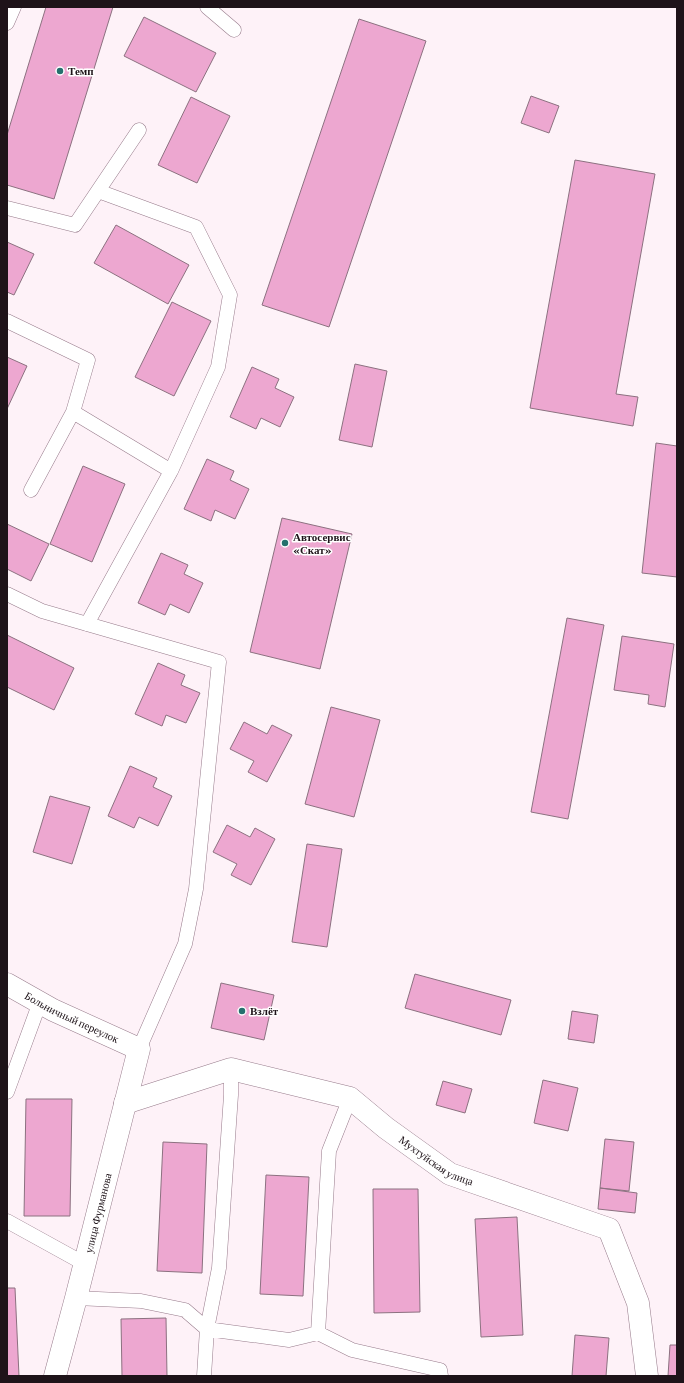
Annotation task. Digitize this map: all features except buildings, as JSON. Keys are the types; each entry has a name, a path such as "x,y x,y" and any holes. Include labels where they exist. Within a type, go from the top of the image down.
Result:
{"street":[{"name":"Больничный переулок","path":"7,984 53,1010 139,1049"},
{"name":"улица Фурманова","path":"55,1376 139,1049"},
{"path":"125,1103 231,1069"},
{"name":"Мухтуйская улица","path":"231,1069 350,1098 386,1128 450,1174 609,1229 638,1303 647,1376"}],"lane":[{"path":"7,23 14,7"},
{"path":"207,7 234,30"},
{"path":"7,208 75,225 139,130"},
{"path":"87,624 171,471 218,367 230,295 196,227 98,191"},
{"path":"7,322 88,360 73,412 31,490"},
{"path":"73,412 171,471"},
{"path":"7,594 42,611 219,662 196,889 185,944 139,1049"},
{"path":"7,1092 40,1002"},
{"path":"204,1376 207,1329 219,1268 231,1095 231,1069"},
{"path":"318,1333 329,1152 350,1098"},
{"path":"7,1221 85,1264"},
{"path":"76,1298 141,1300 185,1310 207,1329 289,1340 318,1333 352,1350 440,1370 441,1376"}],"place":[{"name":"Темп","path":"60,71"},
{"name":"Автосервис «Скат»","path":"285,543"},
{"name":"Взлёт","path":"242,1011"}]}
